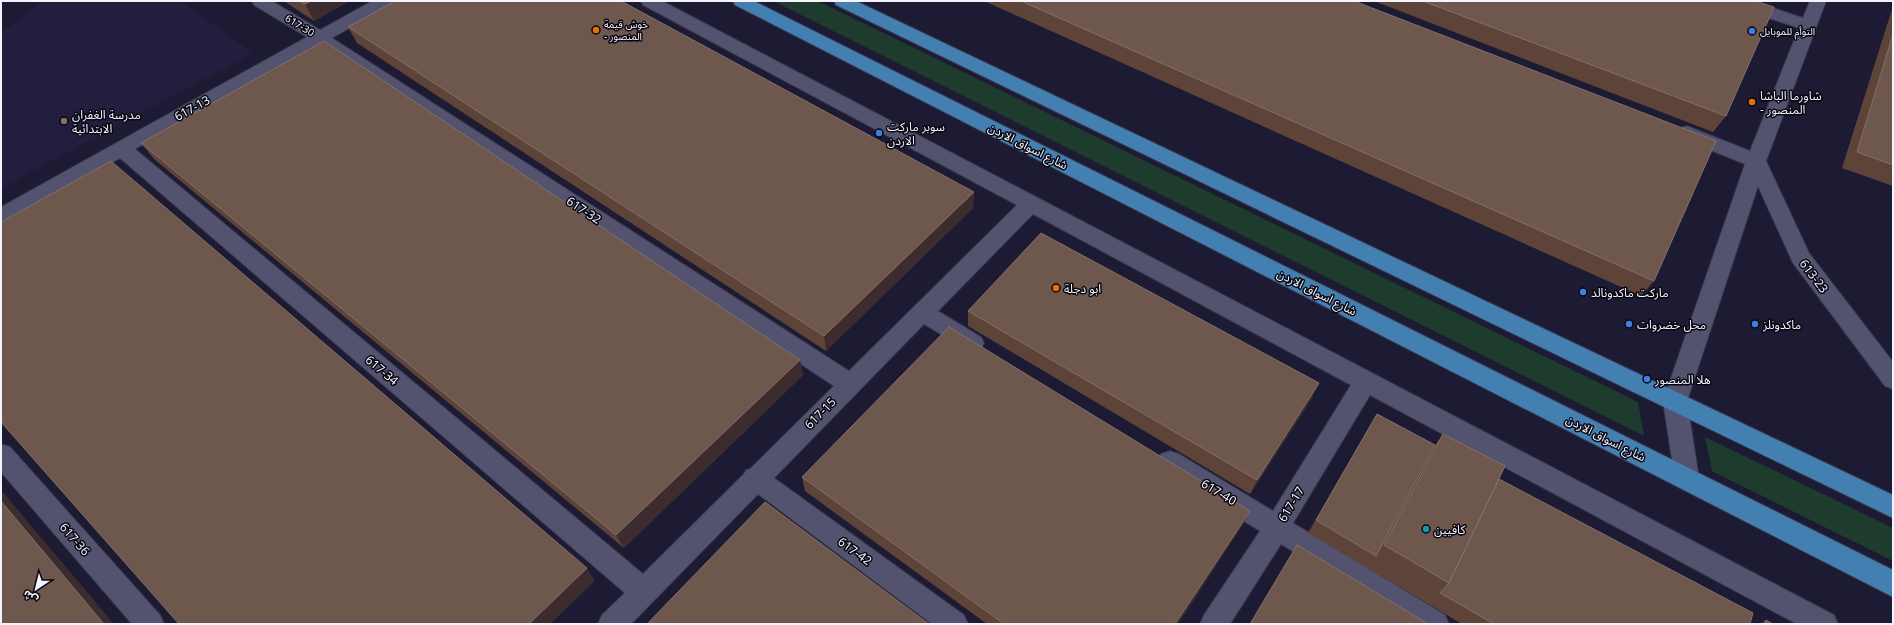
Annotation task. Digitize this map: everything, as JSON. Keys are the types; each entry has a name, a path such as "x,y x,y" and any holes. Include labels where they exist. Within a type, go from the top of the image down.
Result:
{"main road":[{"name":"شارع اسواق الاردن","path":"741,1 1893,584"},
{"path":"842,1 1893,507"}],"street":[{"name":"617-30","path":"260,1 319,37"},
{"name":"617-13","path":"1,216 384,1"},
{"path":"649,1 1365,382 1824,624"},
{"path":"1735,1 1808,26"},
{"path":"1687,479 1675,401 1756,161 1818,1"},
{"name":"617-32","path":"319,37 850,384"},
{"path":"1674,129 1756,161"},
{"name":"617-34","path":"121,148 644,592"},
{"name":"613-23","path":"1756,161 1800,257 1893,379"},
{"name":"617-15","path":"612,624 755,478 1030,204"},
{"path":"922,312 990,353"},
{"name":"617-17","path":"1214,624 1277,528 1365,382"},
{"name":"617-40","path":"1154,453 1435,624"},
{"name":"617-36","path":"1,455 150,624"},
{"name":"617-42","path":"755,478 954,624"}],"shaded area":[{"name":"مدرسة الغفران الابتدائية","path":"43,1 180,1 253,53 1,188 1,33"}],"green space":[{"path":"773,1 818,1 1638,402 1644,436"},
{"path":"1705,437 1893,528 1893,561 1712,471"}],"building":[{"path":"299,1 311,1 305,4"},
{"path":"395,1 621,1 974,192 824,336 348,27"},
{"path":"1021,1 1354,1 1716,141 1654,281"},
{"path":"1423,1 1755,1 1774,7 1726,116"},
{"path":"1893,34 1893,165 1857,152"},
{"path":"324,41 800,360 616,535 141,143"},
{"path":"111,161 587,568 529,624 179,624 1,422 1,222"},
{"path":"1041,233 1319,383 1257,480 968,311"},
{"path":"949,327 1250,511 1175,624 1004,624 802,477"},
{"path":"1377,414 1435,445 1376,556 1316,520"},
{"name":"كافيين","path":"1443,434 1505,466 1449,583 1384,545"},
{"path":"1499,479 1753,613 1750,624 1494,624 1440,593 1449,583"},
{"path":"1,501 104,624 1,624"},
{"path":"765,502 929,624 647,624"},
{"path":"1297,545 1428,624 1250,624"},
{"path":"1766,620 1773,624 1765,624"}],"place":[{"name":"خوش قيمة - المنصور","path":"596,30"},
{"name":"التوأم للموبايل","path":"1752,31"},
{"name":"شاورما الباشا - المنصور","path":"1752,102"},
{"name":"مدرسة الغفران الابتدائية","path":"64,121"},
{"name":"سوبر ماركت الاردن","path":"879,133"},
{"name":"ابو دجلة","path":"1056,288"},
{"name":"ماركت ماكدونالد","path":"1583,292"},
{"name":"محل خضروات","path":"1629,324"},
{"name":"ماكدونلز","path":"1755,324"},
{"name":"هلا المنصور","path":"1647,379"},
{"name":"كافيين","path":"1426,529"}]}
